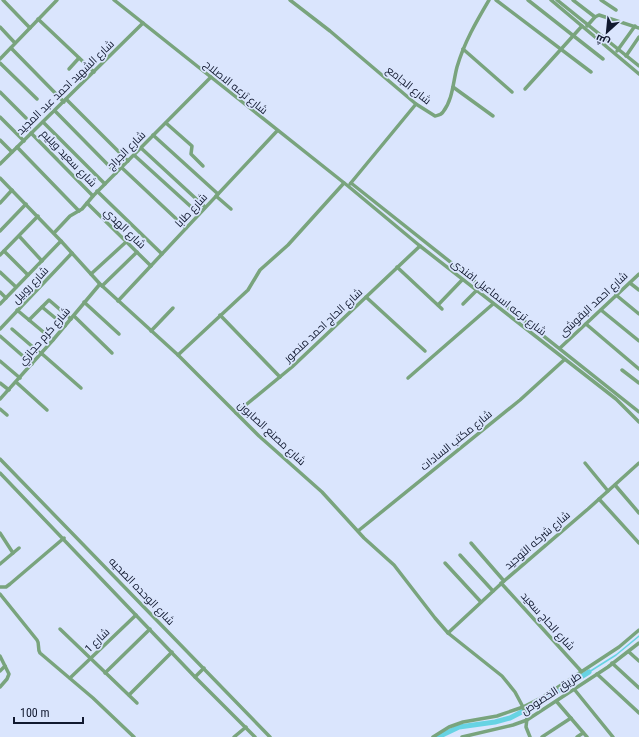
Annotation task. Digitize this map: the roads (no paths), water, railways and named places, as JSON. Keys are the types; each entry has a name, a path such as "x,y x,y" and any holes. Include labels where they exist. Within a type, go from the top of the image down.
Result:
{"street":[{"path":"3,0 30,28"},
{"path":"0,58 57,0"},
{"name":"شارع ترعه الاصلاح","path":"114,0 277,131 344,183 350,184"},
{"name":"شارع الجامع","path":"290,0 330,31 416,104 430,113 439,115 443,112 453,88 456,68 463,49 489,0"},
{"path":"496,0 591,72"},
{"path":"528,0 603,59"},
{"path":"550,0 616,52 626,56 639,65"},
{"path":"557,0 588,25 639,74"},
{"path":"573,0 595,17"},
{"path":"601,0 616,10"},
{"path":"525,89 573,36 583,27 588,25 595,17 603,16 637,27 616,52"},
{"path":"38,19 94,72"},
{"name":"شارع الشهيد احمد عبد المجيد","path":"0,164 144,23"},
{"path":"0,27 15,43"},
{"path":"626,56 639,37"},
{"path":"10,48 128,161"},
{"path":"463,49 512,92"},
{"path":"69,68 79,58"},
{"path":"0,63 37,99"},
{"name":"شارع الجراج","path":"54,233 70,216 79,211 97,191 211,77"},
{"path":"453,88 493,116"},
{"path":"0,92 26,118"},
{"path":"350,184 416,104"},
{"path":"55,111 116,173"},
{"path":"0,117 24,141"},
{"path":"42,122 105,184"},
{"path":"166,123 192,146 191,154 203,166"},
{"name":"شارع طابا","path":"118,300 277,131"},
{"name":"شارع سعيد ويليم","path":"31,133 93,196"},
{"path":"153,135 230,209"},
{"path":"0,140 12,152"},
{"path":"182,145 186,141"},
{"path":"17,147 79,211"},
{"path":"141,148 205,207"},
{"path":"134,155 199,214"},
{"path":"121,168 186,228"},
{"name":"شارع مصنع الصابون","path":"0,178 38,216 101,285 178,355 277,453 322,492 358,531 394,565 448,633 502,676 515,692 524,708 527,719 526,727 530,737"},
{"path":"178,355 248,290 260,270 288,245 344,183"},
{"name":"شارع ترعه اسماعيل افندى","path":"350,184 420,246 616,400 639,422"},
{"name":"شارع ترعه اسماعيل افندى","path":"350,184 638,410"},
{"path":"0,203 12,190"},
{"path":"97,191 162,254"},
{"name":"شارع الهدي","path":"86,203 151,266"},
{"path":"0,231 26,204"},
{"path":"0,255 38,216"},
{"path":"19,236 42,260"},
{"path":"0,304 61,241"},
{"path":"91,274 126,242"},
{"name":"شارع الحاج احمد منصور","path":"236,414 280,377 420,246"},
{"path":"4,251 28,275"},
{"name":"شارع كرم حجازي","path":"0,399 53,340 84,302 137,252"},
{"name":"شارع روبيل","path":"0,328 72,253"},
{"path":"397,267 442,309"},
{"path":"0,272 16,287"},
{"name":"شارع احمد البقوشى","path":"560,348 639,274"},
{"path":"438,305 462,280"},
{"path":"630,283 639,290"},
{"path":"463,304 476,291"},
{"path":"0,292 6,298"},
{"path":"616,295 639,314"},
{"path":"366,297 425,351"},
{"path":"29,320 49,300 72,317 112,353"},
{"path":"84,302 119,334"},
{"path":"408,378 493,304"},
{"path":"42,307 65,326"},
{"path":"152,331 173,308"},
{"path":"17,310 53,340"},
{"path":"601,310 639,341"},
{"path":"220,315 280,377"},
{"path":"586,324 639,369"},
{"path":"12,329 81,388"},
{"path":"536,337 539,332"},
{"path":"0,336 32,364"},
{"name":"شارع مكتب السادات","path":"358,531 520,400 564,360"},
{"path":"0,361 20,378"},
{"path":"622,370 639,383"},
{"path":"16,382 47,410"},
{"path":"0,383 8,390"},
{"path":"0,409 7,415"},
{"name":"شارع الوحده الصحيه","path":"0,459 270,737"},
{"path":"585,463 608,491"},
{"name":"شارع شركه التوحيد","path":"448,633 503,582 639,463"},
{"name":"شارع الوحده الصحيه","path":"0,473 64,538 195,677 255,737"},
{"path":"0,480 4,477"},
{"path":"615,485 639,513"},
{"path":"599,499 639,543"},
{"path":"0,533 13,553"},
{"path":"0,587 6,587 10,584 64,538"},
{"name":"شارع الحاج سعيد","path":"471,543 581,671"},
{"path":"0,564 19,548"},
{"path":"460,556 493,591"},
{"path":"445,563 481,602"},
{"path":"122,600 130,593"},
{"path":"0,594 37,640 38,650 40,653 115,718 134,737"},
{"name":"شارع 1","path":"70,678 136,615"},
{"path":"60,629 137,703"},
{"path":"105,673 150,629"},
{"path":"434,737 449,727 463,722 497,716 524,708 619,647 639,630"},
{"name":"طريق الخصوص","path":"462,737 513,725 527,719 557,702 629,652 639,643"},
{"path":"129,695 172,652"},
{"path":"629,652 639,661"},
{"path":"0,656 9,674 9,677 0,687"},
{"path":"612,664 639,688"},
{"path":"0,671 5,666"},
{"path":"195,677 204,668"},
{"path":"597,674 639,713"},
{"path":"574,689 613,737"},
{"path":"557,702 586,737"},
{"path":"542,737 571,718"},
{"path":"234,737 246,727"},
{"path":"577,737 583,733"}],"waterway":[{"path":"589,672 616,655 639,636"},
{"path":"438,737 459,727 495,722 510,718 535,705 589,672"}]}
